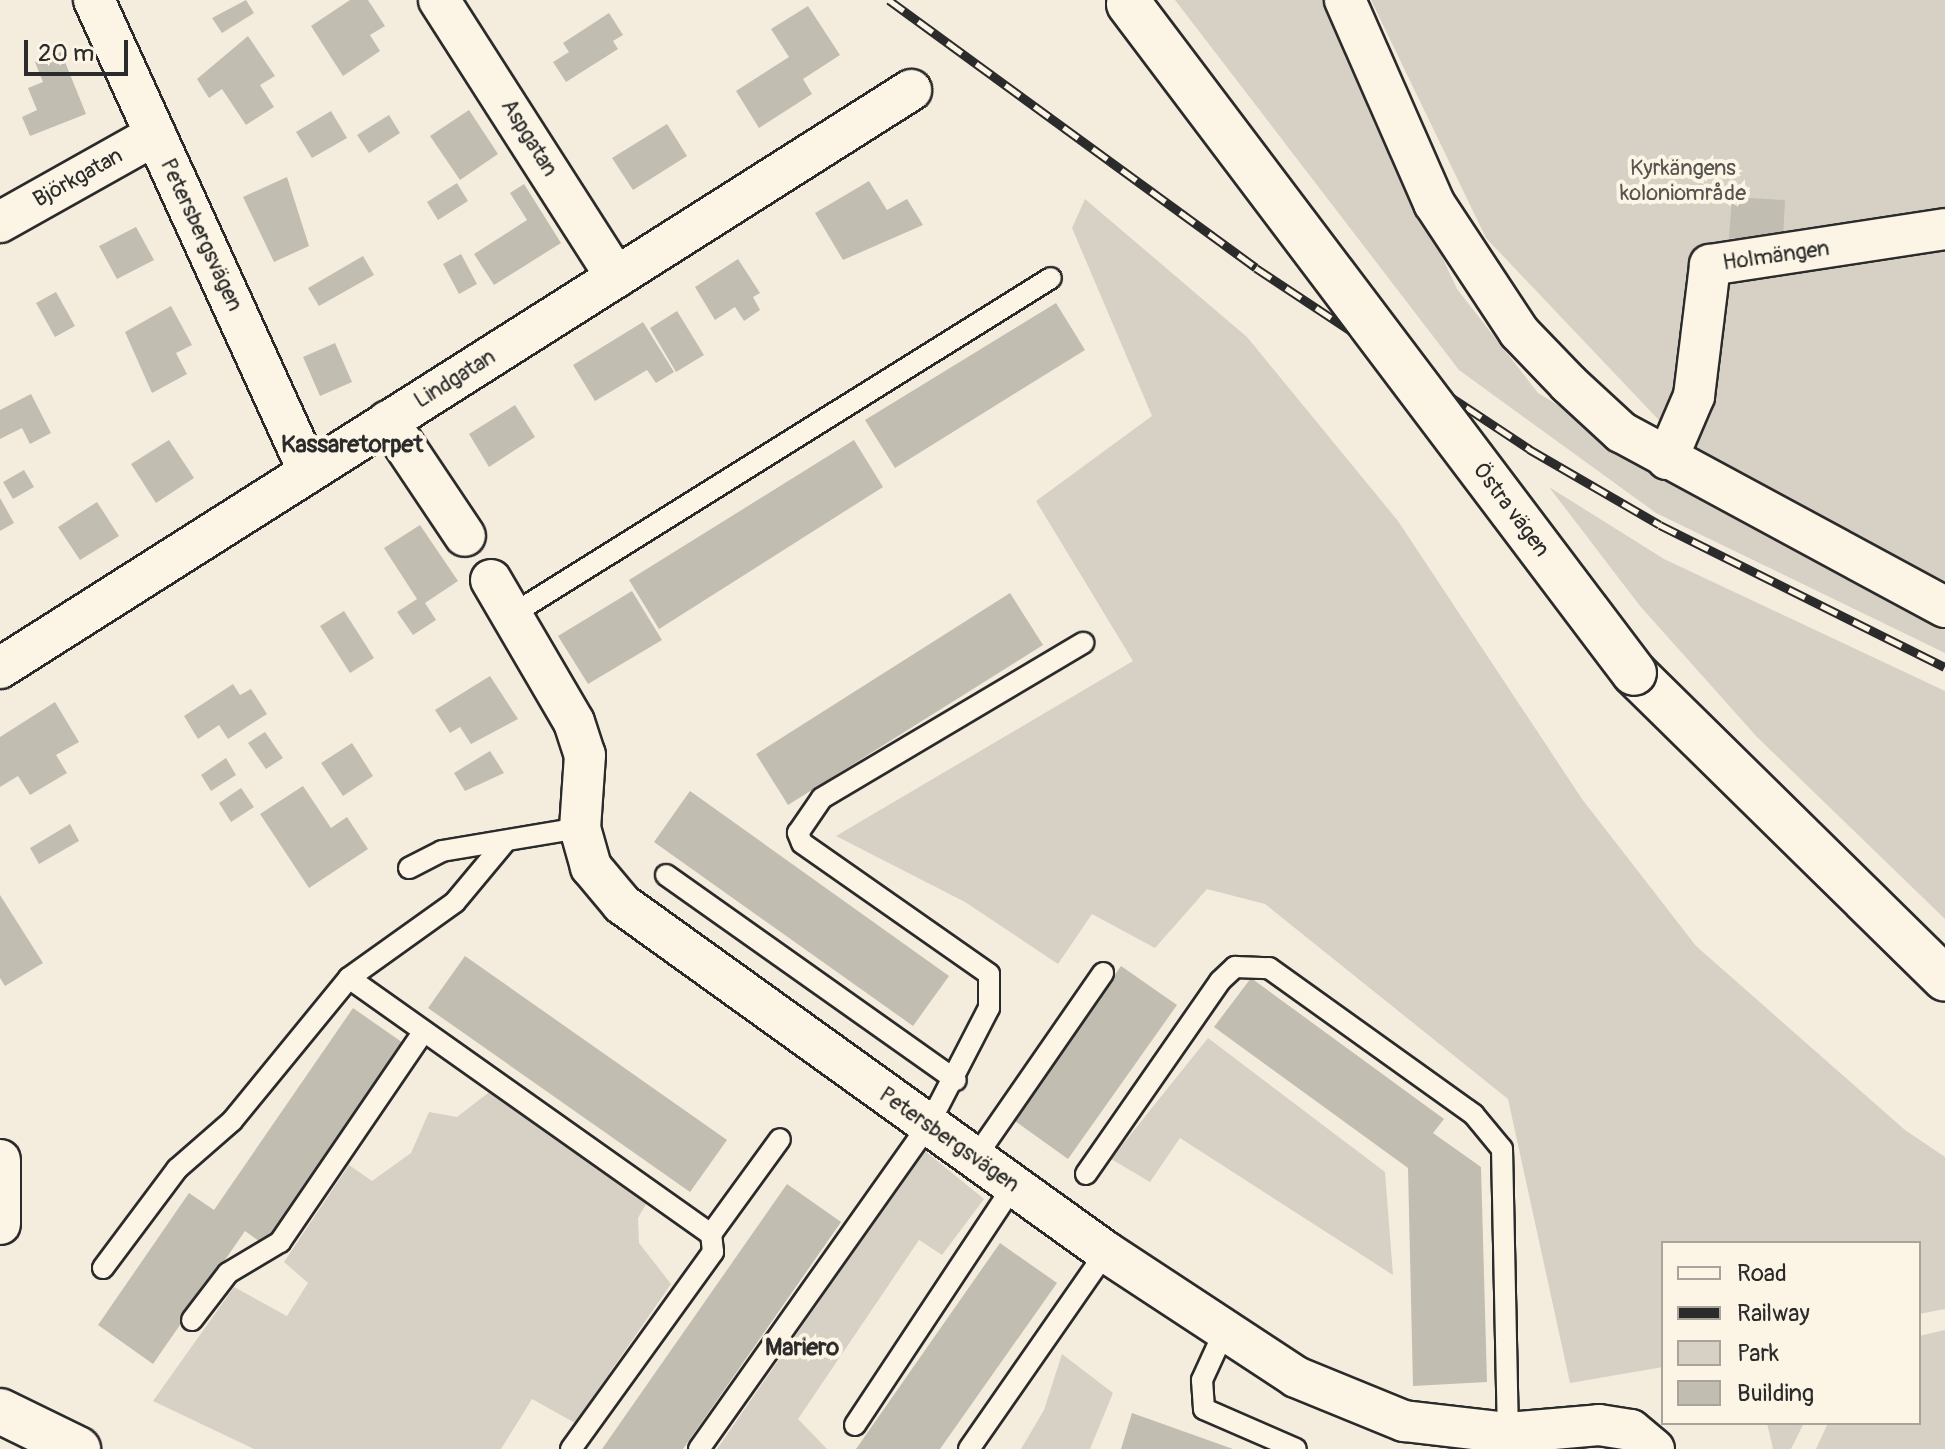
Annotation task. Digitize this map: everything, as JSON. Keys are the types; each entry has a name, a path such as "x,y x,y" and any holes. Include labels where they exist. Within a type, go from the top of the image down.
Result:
{"street":[{"name":"Petersbergsvägen","path":"94,0 308,470"},
{"name":"Aspgatan","path":"439,0 616,277"},
{"path":"1345,0 1434,203 1471,267 1569,384 1621,432 1945,607"},
{"name":"Östra vägen","path":"1128,2 1634,673 1945,979"},
{"name":"Lindgatan","path":"0,668 911,90"},
{"name":"Björkgatan","path":"0,222 155,135"},
{"name":"Holmängen","path":"1667,459 1694,396 1710,265 1945,229"},
{"path":"388,421 465,536"},
{"name":"Petersbergsvägen","path":"491,580 513,614 585,755 580,828 591,867 622,904 1106,1252 1224,1332 1373,1414 1509,1441 1642,1439"},
{"path":"0,1160 0,1224"},
{"path":"0,1411 78,1449"}],"lane":[{"path":"513,614 1051,278"},
{"path":"699,1449 928,1126 956,1080 989,1008 989,974 802,843 798,833 822,798 1083,643"},
{"path":"409,868 442,851 580,828"},
{"path":"103,1268 177,1169 232,1121 349,978 455,902 505,842"},
{"path":"666,875 956,1080"},
{"path":"1086,1174 1220,981 1235,967 1269,968 1474,1115 1502,1149 1509,1441"},
{"path":"975,1158 1103,973"},
{"path":"349,978 711,1234"},
{"path":"192,1320 228,1273 280,1242 424,1031"},
{"path":"571,1449 713,1252 711,1234 780,1139"},
{"path":"855,1425 1013,1186"},
{"path":"969,1449 1106,1252"},
{"path":"1224,1332 1202,1380 1204,1409 1296,1449"}],"green space":[{"path":"1175,0 1323,0 1457,289 1538,393 1745,519 1945,621 1945,653 1656,513 1459,370"},
{"name":"Kyrkängens koloniområde","path":"1371,0 1945,0 1945,581 1692,455 1486,238"},
{"path":"1085,199 1247,337 1398,521 1582,799 1696,946 1905,1130 1945,1157 1945,1309 1921,1314 1921,1241 1661,1241 1661,1367 1570,1383 1508,1099 1265,904 1207,889 1155,948 1092,914 1058,964 965,902 836,836 1133,661 1036,501 1152,416 1072,228"},
{"path":"1549,487 1664,559 1945,691 1945,919 1757,737 1640,606"},
{"path":"1208,1038 1385,1172 1393,1275 1180,1138 1150,1182 1111,1159"},
{"path":"492,1090 650,1197 638,1218 639,1243 671,1284 575,1423 532,1399 501,1449 254,1449 153,1401 234,1287 287,1316 308,1283 284,1262 349,1165 372,1181 411,1153 429,1112 457,1117"},
{"path":"924,1150 984,1199 942,1255 919,1240 798,1419 827,1449 717,1449"},
{"path":"1945,1330 1945,1449 1816,1449 1827,1425 1921,1425 1921,1336"},
{"path":"1062,1354 1113,1393 1090,1449 1021,1449 1044,1410"},
{"path":"1767,1425 1803,1425 1791,1449 1773,1449"}],"building":[{"path":"246,0 254,13 222,33 212,18"},
{"path":"350,0 368,0 385,26 370,35 380,51 343,76 311,26"},
{"path":"808,6 840,55 803,79 812,94 759,128 736,91 789,57 771,29"},
{"path":"609,13 623,35 613,41 618,49 566,82 553,62 569,52 563,43"},
{"path":"248,36 275,76 260,85 274,107 246,125 222,89 209,98 197,79"},
{"path":"61,52 86,114 30,136 22,117 37,110 28,88 43,82 35,62"},
{"path":"469,110 498,154 460,180 430,136"},
{"path":"331,111 347,138 312,158 296,132"},
{"path":"389,115 400,133 369,153 357,135"},
{"path":"667,124 687,156 633,190 612,158"},
{"path":"287,177 309,246 274,262 243,197"},
{"path":"869,181 887,210 907,199 923,225 843,260 815,213"},
{"path":"457,183 468,201 438,220 427,202"},
{"path":"524,184 561,243 494,285 474,254 527,220 510,193"},
{"path":"1732,197 1785,200 1783,240 1729,238"},
{"path":"136,227 154,260 117,279 99,246"},
{"path":"461,254 477,284 459,294 443,264"},
{"path":"363,256 374,275 319,306 308,288"},
{"path":"738,259 760,293 753,297 760,310 744,321 735,307 715,320 695,287"},
{"path":"56,292 75,326 55,337 36,303"},
{"path":"1056,303 1085,350 895,468 865,420"},
{"path":"171,306 192,345 176,353 187,374 152,393 125,332"},
{"path":"677,311 704,355 676,372 650,328"},
{"path":"643,322 674,372 656,383 647,370 595,401 573,365"},
{"path":"335,343 352,382 320,396 303,357"},
{"path":"31,394 51,433 30,444 22,428 0,439 0,410"},
{"path":"515,405 535,437 489,467 469,434"},
{"path":"169,440 194,478 156,503 131,464"},
{"path":"854,440 883,487 659,629 629,580"},
{"path":"24,470 34,487 13,499 3,482"},
{"path":"0,498 14,523 0,531"},
{"path":"97,502 119,536 80,560 58,527"},
{"path":"420,525 458,581 425,603 436,620 413,635 397,612 417,599 384,548"},
{"path":"632,591 662,640 588,684 558,636"},
{"path":"1010,593 1043,645 788,805 756,754"},
{"path":"344,611 374,658 350,673 320,626"},
{"path":"490,676 518,719 471,744 460,727 450,733 435,710"},
{"path":"233,684 240,695 251,689 267,714 228,739 219,725 198,739 184,716"},
{"path":"55,702 79,742 56,755 67,773 30,795 18,776 0,787 0,737"},
{"path":"265,732 283,758 266,769 248,743"},
{"path":"352,743 373,776 343,796 321,763"},
{"path":"490,751 504,773 465,791 454,773"},
{"path":"226,758 236,775 211,791 201,775"},
{"path":"303,786 331,828 347,817 368,849 309,888 260,814"},
{"path":"241,788 254,807 231,822 219,803"},
{"path":"690,791 949,976 913,1026 654,842"},
{"path":"70,824 79,841 39,864 30,848"},
{"path":"0,895 43,963 5,986 0,978"},
{"path":"465,956 727,1140 690,1192 428,1008"},
{"path":"1121,966 1177,1005 1068,1159 1012,1119"},
{"path":"1251,978 1444,1119 1433,1133 1481,1167 1487,1382 1413,1386 1408,1168 1214,1027"},
{"path":"353,1008 406,1045 267,1247 245,1231 153,1364 98,1325 189,1193 214,1210"},
{"path":"787,1184 841,1222 683,1449 602,1449"},
{"path":"1000,1243 1057,1283 940,1449 856,1449"},
{"path":"1132,1413 1233,1449 1121,1449"}],"railway":[{"path":"889,0 1256,268 1529,449 1660,525 1945,667"}],"district":[{"name":"Kassaretorpet","path":"352,445"},
{"name":"Mariero","path":"802,1348"}]}
